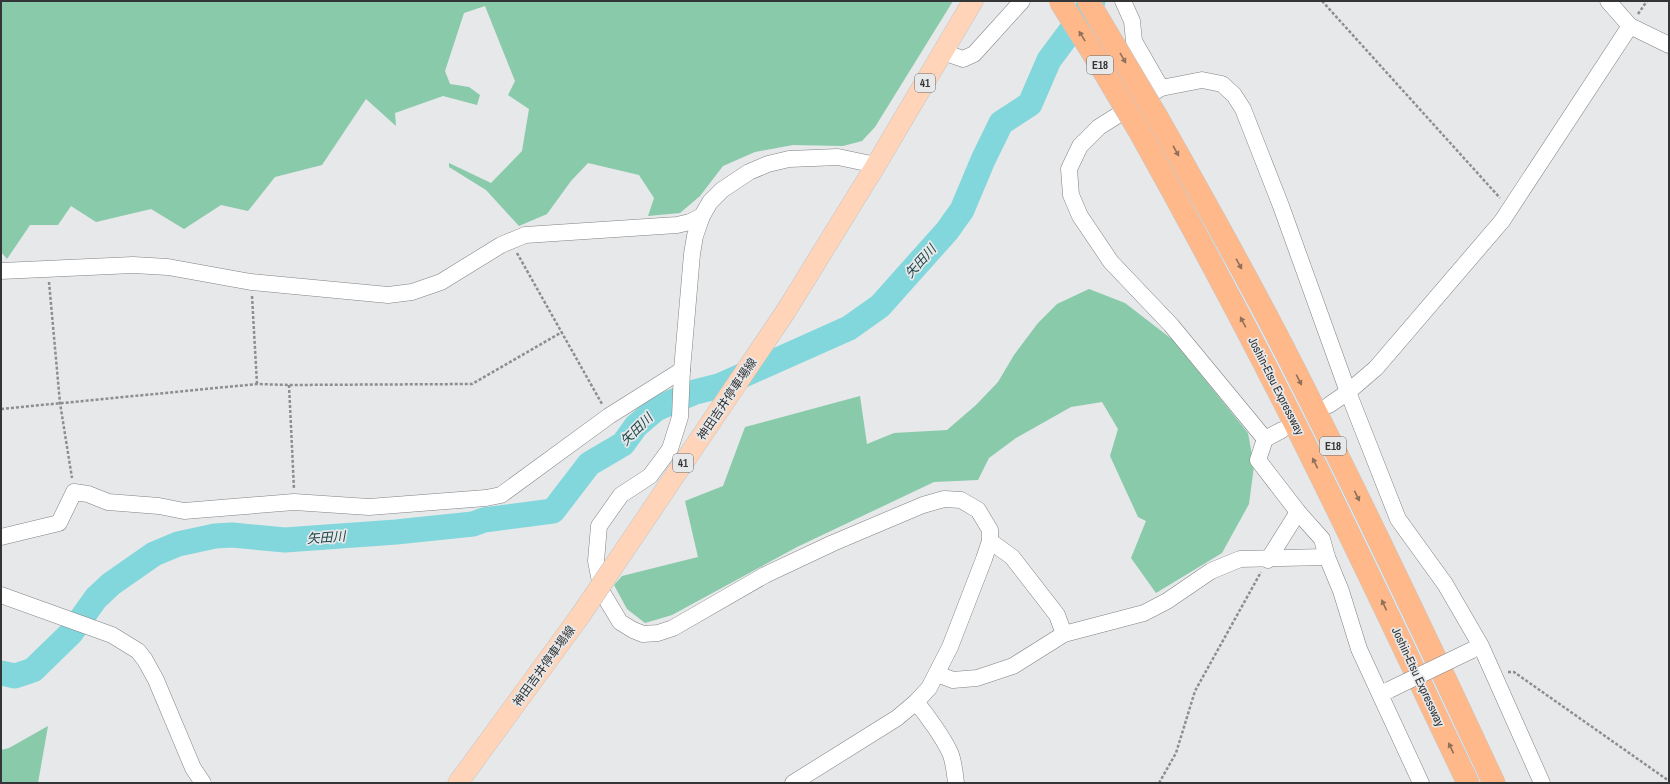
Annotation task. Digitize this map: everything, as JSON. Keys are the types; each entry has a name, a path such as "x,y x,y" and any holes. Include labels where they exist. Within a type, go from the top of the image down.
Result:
{"highway":[{"name":"Joshin-Etsu Expressway","path":"1060,1 1138,130 1220,279 1302,438 1375,586 1468,783"},
{"name":"Joshin-Etsu Expressway","path":"1088,1 1157,117 1287,355 1389,562 1494,783"}],"main road":[{"name":"神田吉井停車場線","path":"458,783 580,616 786,311 876,165 973,1"}],"street":[{"path":"943,52 963,59 974,54 1022,1"},
{"path":"1123,1 1132,21 1134,41 1161,88"},
{"path":"1608,1 1630,26 1669,45"},
{"path":"1329,405 1348,392 1376,368 1510,210 1630,26"},
{"path":"1265,438 1171,325 1111,262 1080,216 1071,195 1069,170 1080,146 1099,128 1161,88 1202,80 1222,84 1234,95 1243,109 1281,206 1348,392 1398,519 1445,584 1477,648 1492,670 1542,783"},
{"path":"793,783 896,718 916,702 929,688 937,674 990,541 990,530 978,510 961,500 944,499 923,505 833,543 765,575 673,628 658,633 642,634 620,622 602,592 596,561 599,526 621,495 650,476 670,449 680,417 692,254 695,236 702,216 710,202 722,190 750,172 768,164 789,159 838,157 876,165"},
{"path":"1,271 133,265 168,267 251,282 388,295 412,292 441,282 510,240 525,235 677,225 690,222 702,216"},
{"path":"1,537 59,523 74,492 88,494 108,502 159,506 184,511 294,502 369,507 486,498 501,495 609,416 683,378"},
{"path":"1282,430 1265,438 1258,460 1298,512 1322,539 1327,557 1341,591 1359,648 1385,693 1422,783"},
{"path":"1268,560 1298,512"},
{"path":"990,541 1012,557 1057,615 1064,634"},
{"path":"937,674 953,680 977,678 1013,666 1064,634 1144,613 1166,601 1211,571 1240,559 1268,560 1327,557"},
{"path":"1,595 112,635 138,651 145,660 156,680 193,768 203,783"},
{"path":"1385,693 1477,648"},
{"path":"916,702 928,717 951,754 955,770 956,783"}],"path":[{"path":"1322,1 1510,210"},
{"path":"510,240 609,416"},
{"path":"48,270 60,403 74,492"},
{"path":"251,282 257,384"},
{"path":"1,409 257,384 472,384 562,332"},
{"path":"289,385 294,502"},
{"path":"1159,783 1176,753 1195,691 1268,560"},
{"path":"1492,670 1514,672 1669,781"}],"green space":[{"path":"1,1 953,1 875,127 862,141 843,146 793,145 755,152 723,166 700,196 680,213 648,216 654,198 639,175 588,163 571,181 547,214 519,226 486,190 449,167 449,163 491,183 522,151 529,109 508,95 515,81 485,6 464,13 445,71 450,84 469,87 480,95 477,105 443,96 395,113 396,126 366,99 322,165 275,177 248,211 221,205 184,229 151,209 96,222 71,206 58,225 30,225 7,259 1,252"},
{"path":"1089,289 1125,303 1173,340 1248,433 1254,466 1249,504 1222,553 1156,593 1131,558 1146,521 1138,517 1110,456 1118,429 1102,402 1071,407 1016,438 989,458 978,480 934,482 797,547 672,615 645,623 627,609 614,585 622,576 698,557 685,501 723,486 745,427 860,396 867,444 894,433 947,430 976,405 998,382 1014,355 1038,323 1057,304"},
{"path":"48,726 38,783 1,783 1,750 9,748"}],"waterway":[{"name":"矢田川","path":"1,673 15,676 33,670 71,633 96,598 111,584 154,554 178,544 215,536 232,535 285,540 396,532 473,524 484,520 553,511 589,464 623,444 636,426 656,409 695,392 719,386 849,328 880,306 947,231 962,210 983,160 1001,123 1030,104 1049,60 1093,1"}]}
